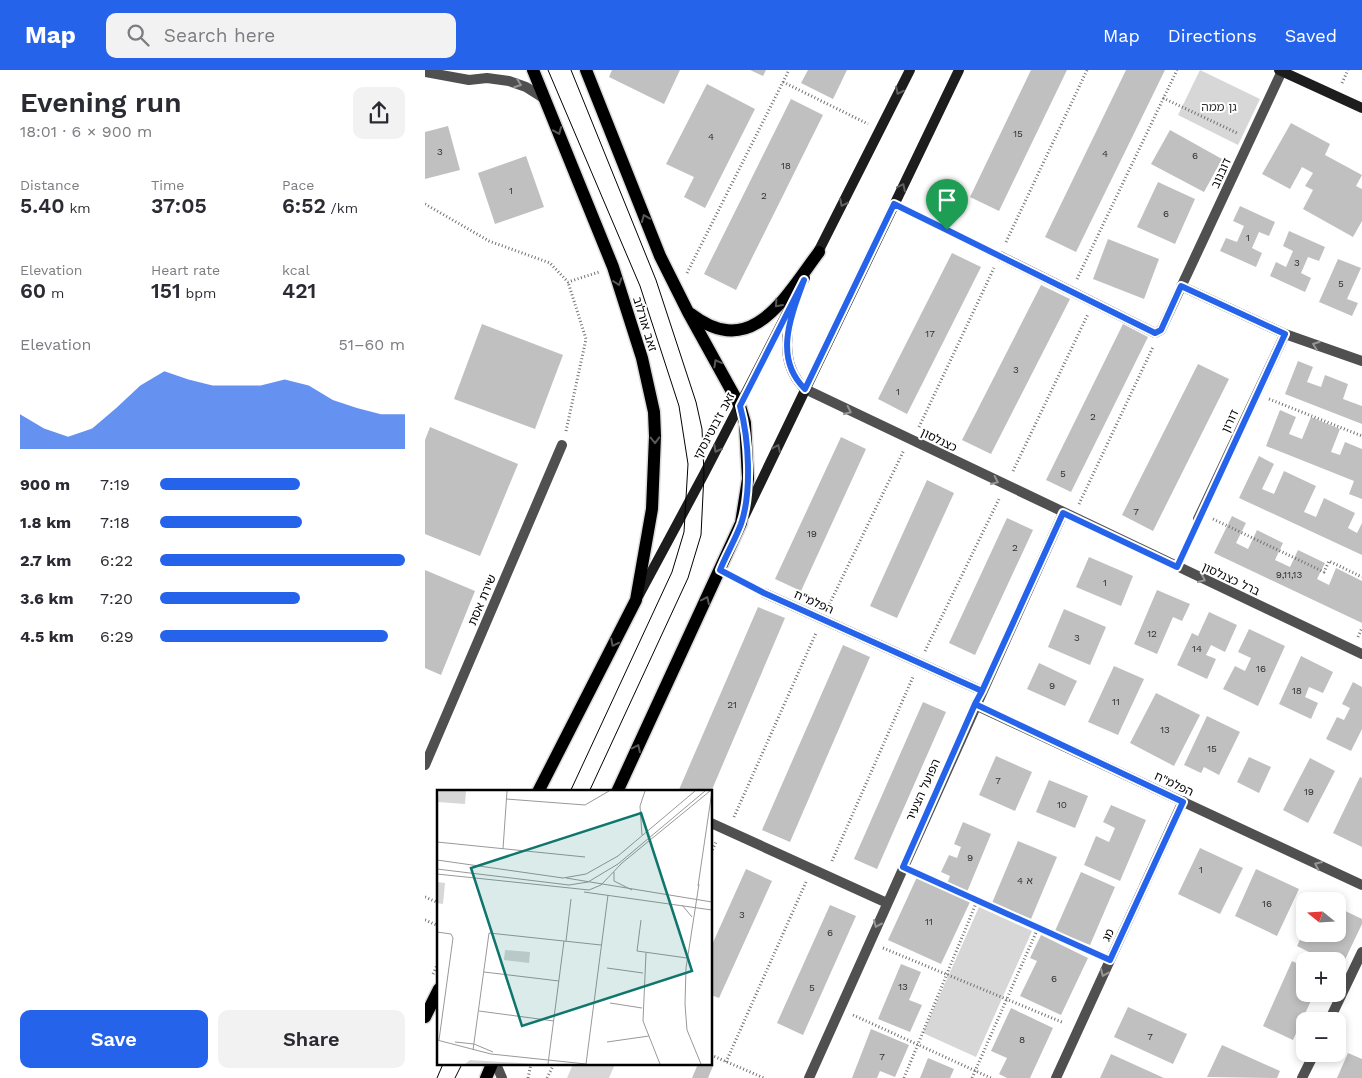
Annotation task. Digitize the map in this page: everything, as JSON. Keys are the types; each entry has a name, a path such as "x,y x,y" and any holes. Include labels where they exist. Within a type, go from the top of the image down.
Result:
{"main road":[{"name":"זאב אורלוב","path":"533,70 613,267 641,358 653,412 655,436 652,509 636,600"},
{"path":"586,70 660,256 688,312 740,406 745,423 748,478 741,524 618,790"},
{"path":"688,312 703,323 723,331 745,330 775,308 819,252"},
{"name":"זאב ז'בוטינסקי","path":"539,790 636,600"},
{"path":"425,1017 437,992"},
{"path":"486,1078 491,1066"}],"street":[{"name":"זאב ז'בוטינסקי","path":"636,600 740,406 910,70"},
{"path":"741,524 959,70"},
{"path":"1280,71 1362,108"},
{"name":"דובנוב","path":"1161,330 1280,71"},
{"path":"425,72 469,80 491,74 517,84 545,99"},
{"path":"1000,256 1155,333 1161,330"},
{"path":"804,280 792,313 787,342 790,370 805,389"},
{"path":"1181,286 1285,334 1362,362"},
{"name":"דורון","path":"1199,516 1285,334"},
{"name":"כצנלסון","path":"805,389 1067,515"},
{"name":"שירת אסת","path":"425,765 562,445"},
{"name":"ברל כצנלסון","path":"1067,515 1362,654"},
{"name":"הפועל הצעיר","path":"809,1078 975,704 1067,515"},
{"name":"הפלמ\"ח","path":"764,593 982,691"},
{"name":"הפלמ\"ח","path":"975,704 1362,885"},
{"name":"מג","path":"1056,1078 1183,802"},
{"path":"713,824 887,903"},
{"path":"1333,1012 1362,952"},
{"path":"1302,1078 1310,1062"},
{"path":"497,1066 502,1078"}],"path":[{"path":"678,292 789,70"},
{"path":"1072,291 1177,70"},
{"path":"783,82 880,129"},
{"path":"1163,98 1250,139"},
{"path":"425,204 489,241 550,263 568,282 587,339 562,445"},
{"path":"894,204 1000,256"},
{"path":"568,282 613,267"},
{"path":"825,875 919,663 1094,303"},
{"path":"1067,515 1161,330"},
{"path":"1257,394 1362,436"},
{"path":"830,602 909,440"},
{"path":"1177,567 1199,516 1324,572 1329,561 1362,576"},
{"path":"720,570 764,593"},
{"path":"727,831 815,634"},
{"path":"903,867 1110,960"},
{"path":"726,1062 801,892"},
{"path":"425,897 437,902"},
{"path":"904,1078 977,901"},
{"path":"425,920 437,925"},
{"path":"972,1078 1038,928"},
{"path":"869,942 1079,1029"},
{"path":"839,1009 991,1078"},
{"path":"713,1056 764,1078"},
{"path":"547,1078 553,1066"}],"green space":[{"name":"גן ממה","path":"1200,70 1260,99 1238,145 1178,115"},
{"path":"979,907 1032,931 976,1057 923,1033"},
{"path":"572,1066 614,1066 609,1078 567,1078"}],"building":[{"path":"612,70 680,70 664,104 609,77"},
{"path":"750,70 766,70 763,76"},
{"path":"808,70 847,70 833,99 801,83"},
{"path":"1031,70 1067,70 999,211 970,197"},
{"path":"1126,70 1165,70 1076,252 1045,237"},
{"path":"707,84 755,109 705,208 684,197 694,177 666,164"},
{"path":"791,99 823,115 736,290 704,274"},
{"path":"1291,123 1330,144 1325,155 1362,175 1356,186 1362,189 1362,221 1353,237 1303,209 1313,190 1305,186 1313,173 1302,167 1290,189 1262,174"},
{"path":"448,126 460,170 425,179 425,132"},
{"path":"1170,130 1222,159 1204,192 1151,164"},
{"path":"526,156 544,207 495,224 478,173"},
{"path":"1158,182 1195,199 1175,244 1137,227"},
{"path":"1240,206 1275,222 1269,236 1259,232 1252,248 1262,253 1256,267 1220,251 1226,238 1237,242 1244,226 1233,221"},
{"path":"1289,231 1325,247 1319,261 1308,257 1301,273 1311,278 1305,292 1270,276 1276,262 1286,267 1293,251 1283,246"},
{"path":"1108,239 1159,259 1144,299 1093,279"},
{"path":"952,253 981,267 907,414 878,399"},
{"path":"1338,259 1361,268 1347,299 1358,303 1352,316 1319,302"},
{"path":"1041,285 1070,299 991,454 962,440"},
{"path":"482,324 563,355 535,429 454,399"},
{"path":"1123,324 1148,337 1071,492 1046,480"},
{"path":"1298,361 1313,367 1307,382 1321,387 1325,375 1348,384 1343,399 1362,406 1362,424 1285,394"},
{"path":"1198,364 1229,379 1153,531 1122,515"},
{"path":"1280,410 1296,417 1289,434 1302,439 1311,417 1340,429 1331,452 1340,455 1345,442 1362,449 1362,499 1349,494 1354,481 1266,446"},
{"path":"430,427 518,464 480,556 425,534 425,440"},
{"path":"841,437 866,449 801,591 775,579"},
{"path":"1259,456 1274,464 1262,489 1274,494 1284,471 1316,486 1304,512 1316,517 1324,498 1355,513 1348,528 1357,533 1362,523 1362,555 1239,498"},
{"path":"927,480 954,493 897,618 870,606"},
{"path":"1232,516 1246,523 1236,543 1248,549 1257,530 1283,543 1275,560 1290,567 1298,550 1325,563 1317,579 1329,585 1336,568 1362,581 1362,623 1214,553"},
{"path":"1007,518 1033,530 975,655 949,643"},
{"path":"1089,557 1133,576 1121,606 1076,587"},
{"path":"425,570 475,591 441,675 425,668"},
{"path":"1157,590 1190,604 1182,621 1173,617 1157,654 1134,644"},
{"path":"758,607 785,618 712,790 679,790"},
{"path":"1064,609 1106,627 1090,665 1048,647"},
{"path":"1209,612 1237,625 1225,652 1211,645 1206,655 1216,659 1207,679 1177,665 1192,633 1198,636"},
{"path":"1249,629 1285,646 1258,706 1223,689 1235,666 1245,671 1251,658 1238,652"},
{"path":"843,645 870,657 790,842 762,830"},
{"path":"1301,656 1333,672 1323,693 1309,687 1305,697 1318,703 1311,719 1279,704"},
{"path":"1039,663 1077,681 1065,706 1027,689"},
{"path":"1114,666 1144,679 1118,735 1088,722"},
{"path":"1353,682 1362,687 1362,729 1351,751 1326,739 1337,717 1344,720 1350,708 1342,704"},
{"path":"1156,693 1200,715 1174,766 1130,743"},
{"path":"923,702 946,712 877,869 854,859"},
{"path":"1207,716 1240,732 1219,775 1204,767 1201,773 1184,765"},
{"path":"996,756 1032,772 1015,811 979,795"},
{"path":"1249,757 1271,767 1259,793 1237,782"},
{"path":"1310,758 1335,771 1308,823 1283,810"},
{"path":"1360,777 1362,778 1362,847 1333,833"},
{"path":"1049,780 1088,796 1075,828 1036,812"},
{"path":"1111,805 1146,820 1120,881 1084,865 1096,836 1109,842 1115,828 1103,822"},
{"path":"963,822 991,834 967,892 947,884 950,876 941,872 949,855 957,858 961,847 954,844"},
{"path":"1018,841 1057,857 1031,919 992,903"},
{"path":"1200,848 1243,868 1220,914 1178,894"},
{"path":"746,869 772,881 719,998 713,996 713,943"},
{"path":"1256,869 1299,889 1277,936 1235,916"},
{"path":"1081,872 1115,887 1090,945 1055,931"},
{"path":"917,877 970,902 941,964 888,940"},
{"path":"830,905 856,916 803,1035 777,1023"},
{"path":"1346,911 1362,919 1362,924 1346,958 1346,952 1309,952 1297,946 1299,942 1346,942"},
{"path":"1041,935 1088,958 1061,1015 1020,996 1037,961 1030,958"},
{"path":"1292,961 1296,963 1296,1002 1310,1002 1306,1012 1296,1012 1296,1033 1293,1040 1263,1026"},
{"path":"901,964 921,972 909,1000 922,1005 910,1032 878,1019"},
{"path":"1128,1007 1187,1034 1173,1064 1114,1037"},
{"path":"1011,1008 1053,1028 1030,1078 1007,1078 999,1074 1007,1058 991,1051"},
{"path":"871,1029 909,1045 895,1077 880,1071 877,1078 852,1078"},
{"path":"1222,1045 1280,1071 1277,1078 1207,1077"},
{"path":"1348,1053 1362,1059 1362,1078 1337,1078 1344,1062 1346,1062"},
{"path":"1111,1054 1164,1078 1100,1078"},
{"path":"928,1058 954,1069 950,1078 920,1078"},
{"path":"697,1066 713,1066 708,1078 692,1078"}],"tram line":[{"path":"548,70 640,286 679,406 688,464 684,532 672,572 571,790"},
{"path":"571,70 656,280 696,402 702,429 704,474 701,535 688,578 590,790"},
{"path":"437,1078 442,1066"},
{"path":"455,1078 461,1066"}],"route":[{"path":"947,230 894,204 805,389 790,370 787,357 789,325 804,280 740,406 745,423 748,478 741,524 720,570 764,593 982,691 975,704 903,867 1110,960 1183,802 975,704 982,691 1063,513 1177,567 1285,334 1181,286 1161,330 1155,333 947,230"}]}
